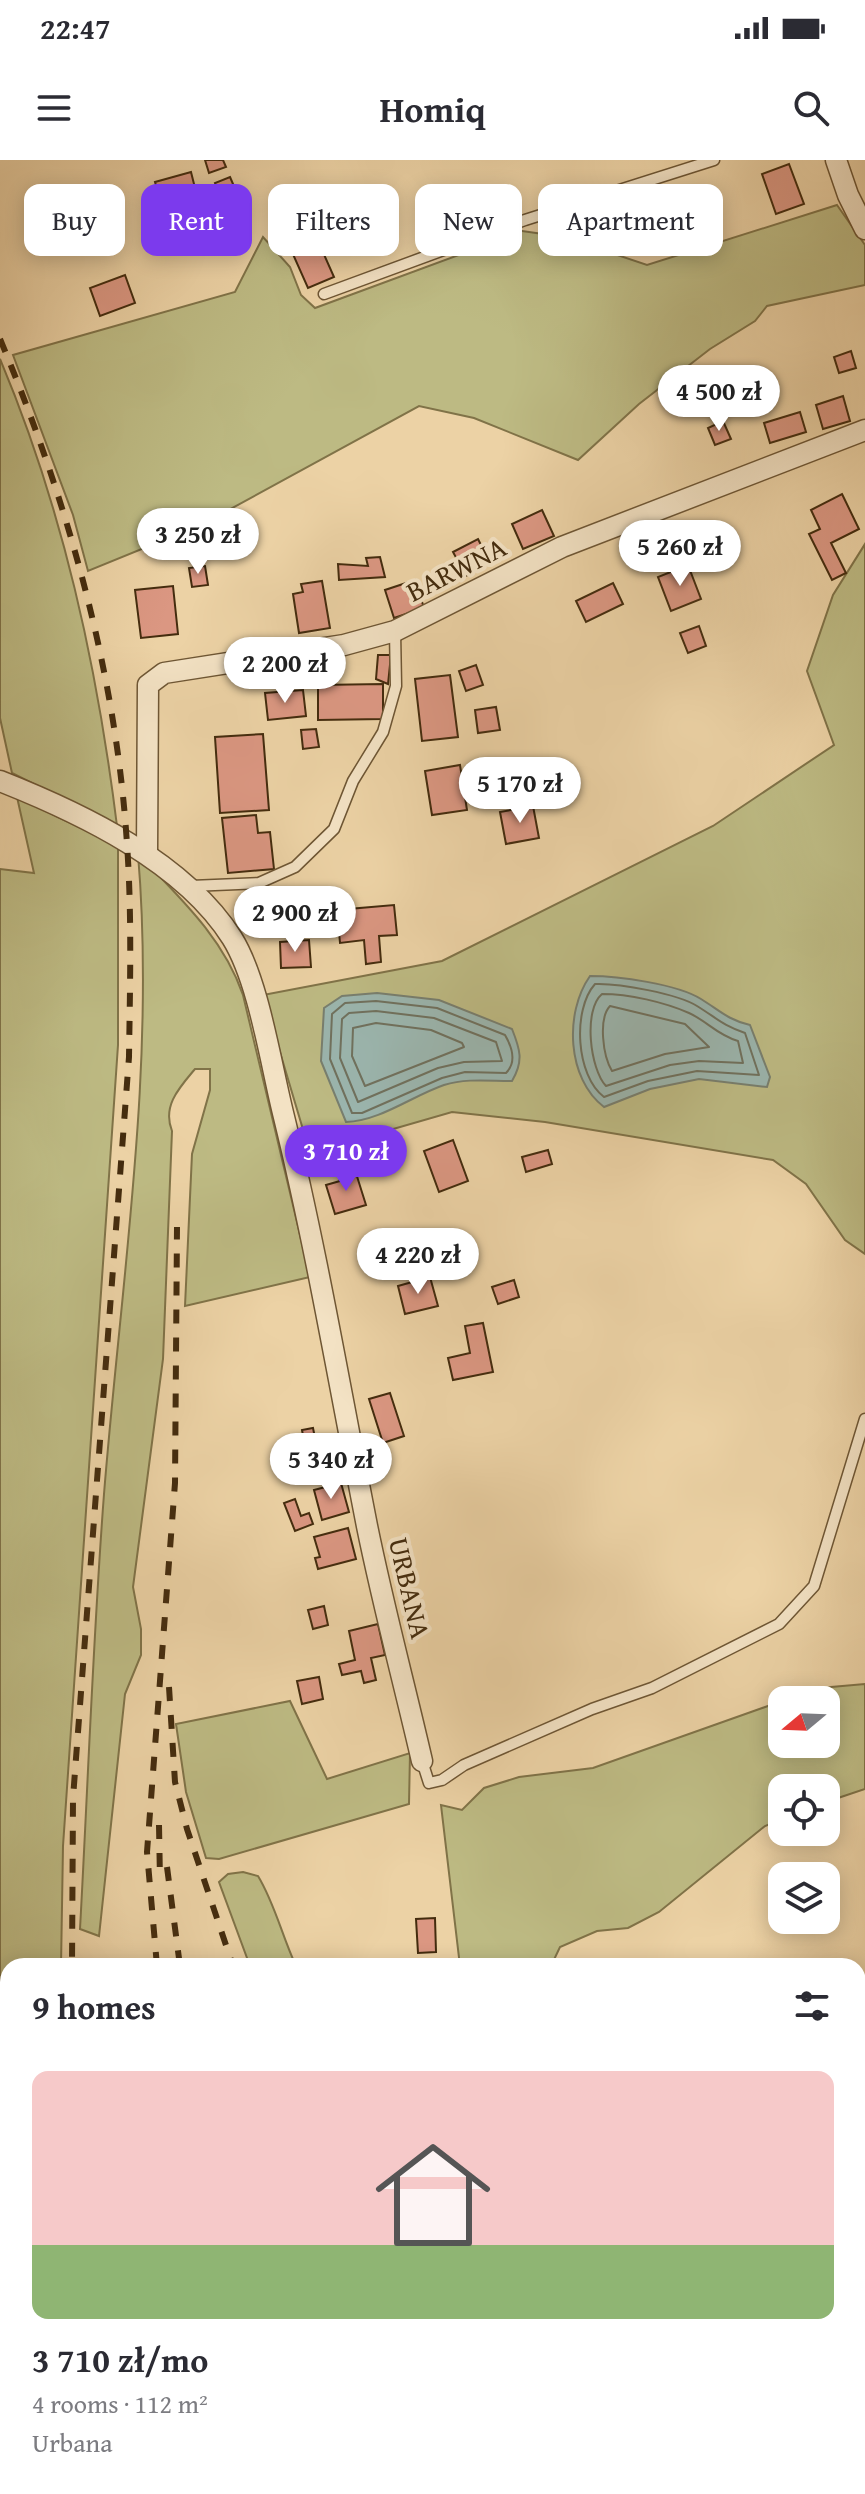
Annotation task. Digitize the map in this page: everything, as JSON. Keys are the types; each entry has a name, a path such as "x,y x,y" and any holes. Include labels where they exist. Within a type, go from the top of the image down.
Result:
{"street":[{"path":"836,160 848,195 865,229"},
{"name":"BARWNA","path":"147,853 148,685 164,673 344,645 395,631 562,547 865,430"},
{"path":"0,781 147,853"},
{"name":"URBANA","path":"147,853 185,886 233,938 250,980 297,1172 368,1529 422,1761"}],"lane":[{"path":"324,294 525,220 714,160"},
{"path":"185,886 259,883 295,867 334,829 353,781 383,732 396,686 395,631"},
{"path":"422,1761 429,1783 442,1780 464,1765 718,1658 779,1624 814,1586 865,1419"}],"shaded area":[{"path":"837,205 865,245 865,285 767,306 755,321 710,349 639,404 578,460 474,418 419,406 203,524 88,571 73,515 13,355 235,292 263,237 268,243 268,256 280,256 290,267 301,295 315,308 456,256 522,256 522,231 538,233 538,256 620,256 647,265 676,256 723,256 723,241"},
{"path":"0,359 42,473 75,588 99,706 117,826 12,773 0,718"},
{"path":"865,544 865,1254 845,1240 806,1184 773,1160 545,1122 452,1112 310,1153 263,995 442,961 713,826 834,745 807,671 833,595"},
{"path":"17,797 118,846 118,1045 63,1846 61,1958 0,1958 0,869 34,873"},
{"path":"138,854 212,936 243,995 310,1277 185,1306 192,1154 210,1090 210,1069 195,1069 174,1098 169,1113 172,1131 163,1359 133,1587 141,1629 141,1655 125,1694 99,1936 80,1929 104,1494 140,1094 143,1014"},
{"path":"865,1684 865,1789 840,1797 840,1774 768,1774 768,1825 659,1912 628,1928 597,1931 560,1947 555,1958 459,1958 441,1805 462,1810 484,1788 519,1777 593,1768 768,1706 768,1758 840,1758 840,1686"},
{"path":"290,1701 327,1779 410,1753 409,1804 219,1859 206,1858 186,1792 176,1724"},
{"path":"243,1872 258,1876 293,1958 247,1958 219,1882 228,1874"}],"water":[{"path":"590,976 631,979 677,989 750,1025 770,1077 767,1087 699,1079 650,1089 604,1107 583,1080 573,1045 576,1008"},
{"path":"377,993 439,1000 512,1029 520,1055 512,1081 478,1080 444,1085 371,1117 346,1122 321,1061 324,1008 342,996"}],"building":[{"path":"205,160 223,160 226,167 209,173"},
{"path":"789,164 804,204 776,214 762,174"},
{"path":"191,172 194,184 156,184"},
{"path":"230,177 233,184 215,184"},
{"path":"294,256 325,256 334,277 308,288"},
{"path":"125,275 135,303 100,316 90,288"},
{"path":"851,351 856,368 839,373 834,357"},
{"path":"843,396 850,421 823,429 816,405"},
{"path":"800,412 806,432 770,443 764,423"},
{"path":"723,421 731,439 715,445 708,428"},
{"path":"842,494 859,529 831,543 846,573 832,580 809,534 820,529 811,510"},
{"path":"542,510 554,536 523,549 512,524"},
{"path":"478,539 490,563 466,576 453,552"},
{"path":"380,557 385,577 339,580 338,564 368,566 366,558"},
{"path":"688,565 701,599 671,611 658,577"},
{"path":"205,566 208,585 192,587 189,568"},
{"path":"415,580 424,608 394,618 385,590"},
{"path":"322,581 330,628 299,633 293,594 303,592 301,584"},
{"path":"613,583 623,604 586,622 576,601"},
{"path":"173,586 178,634 141,638 135,590"},
{"path":"699,626 706,646 688,653 680,633"},
{"path":"378,655 391,655 388,684 376,679"},
{"path":"476,665 483,685 466,691 459,671"},
{"path":"450,675 458,737 422,741 415,679"},
{"path":"383,684 383,719 318,720 318,685"},
{"path":"303,690 306,716 268,720 265,693"},
{"path":"496,707 500,730 478,733 475,710"},
{"path":"316,729 319,747 303,749 301,730"},
{"path":"263,734 269,810 220,813 215,737"},
{"path":"460,765 467,810 432,815 425,771"},
{"path":"516,765 523,786 517,787 517,782 508,783 507,779 493,780 492,767"},
{"path":"533,806 539,838 506,844 500,812"},
{"path":"256,815 258,833 270,832 274,869 228,873 222,818"},
{"path":"394,905 397,935 379,936 381,962 366,964 364,940 340,943 337,910"},
{"path":"309,940 311,967 281,968 280,942"},
{"path":"453,1140 468,1181 439,1192 424,1151"},
{"path":"548,1150 552,1164 526,1172 522,1157"},
{"path":"355,1170 366,1205 335,1214 326,1185 340,1181 339,1175"},
{"path":"428,1238 435,1257 423,1261 417,1242"},
{"path":"430,1277 438,1306 405,1314 398,1286"},
{"path":"514,1280 519,1297 498,1304 492,1287"},
{"path":"483,1323 493,1372 453,1380 448,1358 470,1353 465,1326"},
{"path":"390,1393 404,1436 383,1443 369,1399"},
{"path":"313,1428 315,1438 324,1436 330,1461 302,1467 297,1443 304,1441 302,1430"},
{"path":"341,1483 349,1512 322,1520 314,1490"},
{"path":"295,1499 301,1516 309,1513 313,1524 295,1531 284,1503"},
{"path":"348,1528 356,1559 318,1569 315,1558 320,1557 314,1537"},
{"path":"324,1606 328,1625 313,1629 308,1610"},
{"path":"378,1624 385,1655 371,1658 376,1680 364,1683 361,1671 342,1675 339,1664 355,1660 349,1631"},
{"path":"319,1677 323,1699 302,1704 297,1681"},
{"path":"435,1918 436,1952 418,1953 416,1919"}],"railway":[{"path":"0,339 47,461 67,523 100,650 121,779 129,871 129,1057 73,1798 72,1958"},
{"path":"156,1958 147,1852 175,1483 177,1227"},
{"path":"169,1687 175,1782 187,1829 230,1958"},
{"path":"159,1825 160,1881"},
{"path":"167,1867 179,1958"}]}
